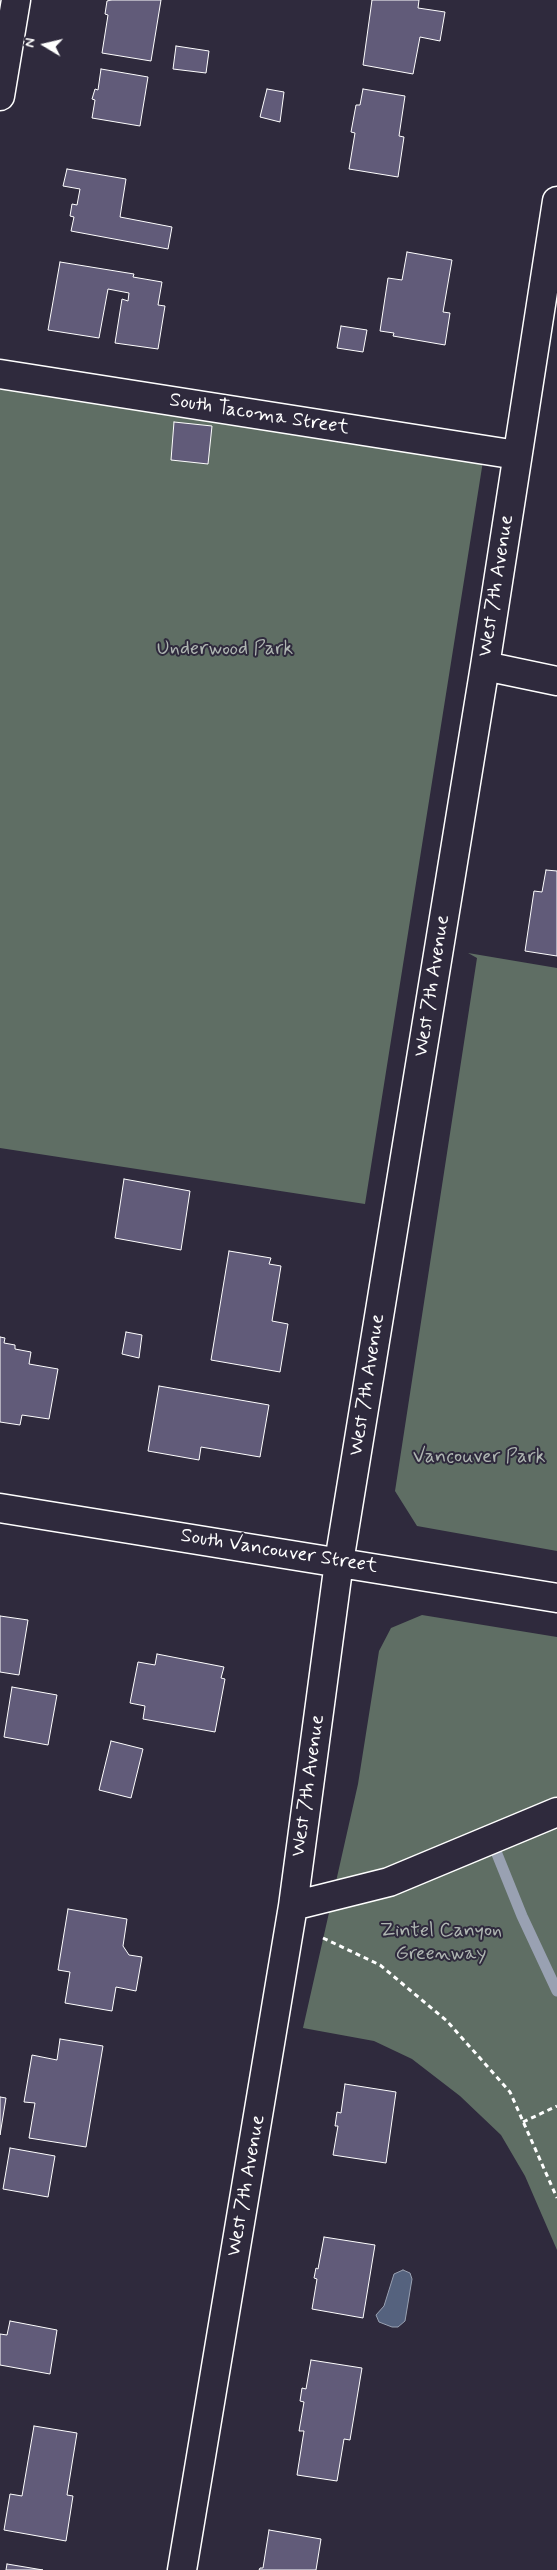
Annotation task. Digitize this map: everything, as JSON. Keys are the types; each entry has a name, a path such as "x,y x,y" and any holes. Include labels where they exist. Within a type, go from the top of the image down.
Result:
{"street":[{"path":"0,96 16,0"},
{"name":"West 7th Avenue","path":"182,2570 292,1914 339,1562 485,666 557,201"},
{"name":"South Tacoma Street","path":"0,374 518,455"},
{"path":"485,666 557,681"},
{"name":"South Vancouver Street","path":"0,1508 557,1598"},
{"path":"292,1914 389,1882 557,1812"}],"path":[{"path":"292,1914 380,1965 447,2021 510,2092 557,2198"},
{"path":"523,2122 557,2106"}],"green space":[{"name":"Underwood Park","path":"0,388 483,461 365,1204 0,1148"},
{"name":"Vancouver Park","path":"468,953 557,968 557,1551 417,1526 395,1491 477,958"},
{"name":"Zintel Canyon Greenway","path":"422,1615 557,1637 557,2250 525,2176 501,2135 460,2096 412,2059 374,2041 303,2028 358,1784 379,1651 391,1628"}],"water":[{"path":"403,2270 410,2273 412,2279 405,2321 398,2327 392,2327 379,2322 376,2315 384,2306 394,2274"}],"building":[{"path":"161,0 151,61 102,53 108,15 105,14 107,1"},
{"path":"372,0 419,0 418,8 445,12 440,41 420,37 413,74 363,65"},
{"path":"176,46 209,51 206,73 173,69"},
{"path":"101,69 148,77 140,126 92,118 95,100 92,99 95,89 98,90"},
{"path":"267,89 284,92 280,122 260,117"},
{"path":"363,89 405,96 399,136 404,137 398,177 349,169 355,133 351,132 356,105 360,105"},
{"path":"67,169 126,179 120,217 172,227 168,249 71,231 74,217 70,216 72,204 77,205 80,189 63,186"},
{"path":"407,252 452,260 443,312 450,313 445,345 393,336 394,333 380,331 388,278 402,280"},
{"path":"60,262 134,274 133,277 162,282 158,305 165,306 158,349 115,343 122,299 128,301 129,293 108,289 99,338 48,330"},
{"path":"341,326 367,330 363,352 337,348"},
{"path":"174,422 212,426 208,464 171,460"},
{"path":"546,870 557,871 557,956 525,951 534,891 542,892"},
{"path":"124,1179 190,1191 181,1250 115,1238"},
{"path":"229,1251 271,1258 269,1264 281,1266 272,1321 288,1324 280,1372 211,1360"},
{"path":"126,1332 142,1335 139,1358 122,1354"},
{"path":"0,1337 5,1338 4,1343 15,1345 15,1349 31,1352 29,1364 58,1369 49,1419 22,1415 20,1425 0,1422"},
{"path":"159,1386 269,1405 260,1457 201,1447 199,1460 148,1451"},
{"path":"0,1616 28,1620 19,1675 0,1672"},
{"path":"157,1654 224,1667 221,1678 225,1679 215,1732 143,1719 145,1706 130,1703 138,1662 155,1665"},
{"path":"12,1687 57,1695 48,1745 4,1737"},
{"path":"111,1741 143,1749 131,1798 99,1790"},
{"path":"68,1909 127,1919 123,1946 129,1955 142,1957 136,1991 116,1987 112,2011 65,2003 70,1972 58,1970"},
{"path":"60,2039 103,2046 86,2147 29,2138 35,2103 24,2102 32,2055 57,2060"},
{"path":"345,2084 396,2092 386,2163 333,2155 338,2126 335,2126 337,2112 341,2113"},
{"path":"0,2097 6,2098 0,2135"},
{"path":"10,2148 55,2156 48,2197 3,2189"},
{"path":"324,2237 375,2245 363,2318 312,2309 317,2279 314,2278 316,2268 318,2269"},
{"path":"10,2321 57,2330 50,2374 0,2365 0,2334 7,2335"},
{"path":"311,2360 362,2368 350,2440 344,2439 337,2481 297,2475 304,2431 299,2431 304,2402 300,2401 302,2388 306,2389"},
{"path":"34,2426 77,2433 67,2495 73,2496 66,2541 4,2530 10,2494 22,2496"},
{"path":"269,2530 321,2539 316,2570 259,2570 263,2568"},
{"path":"7,2564 43,2570 6,2570"}],"waterway":[{"path":"497,1854 522,1916 557,1991"}]}
